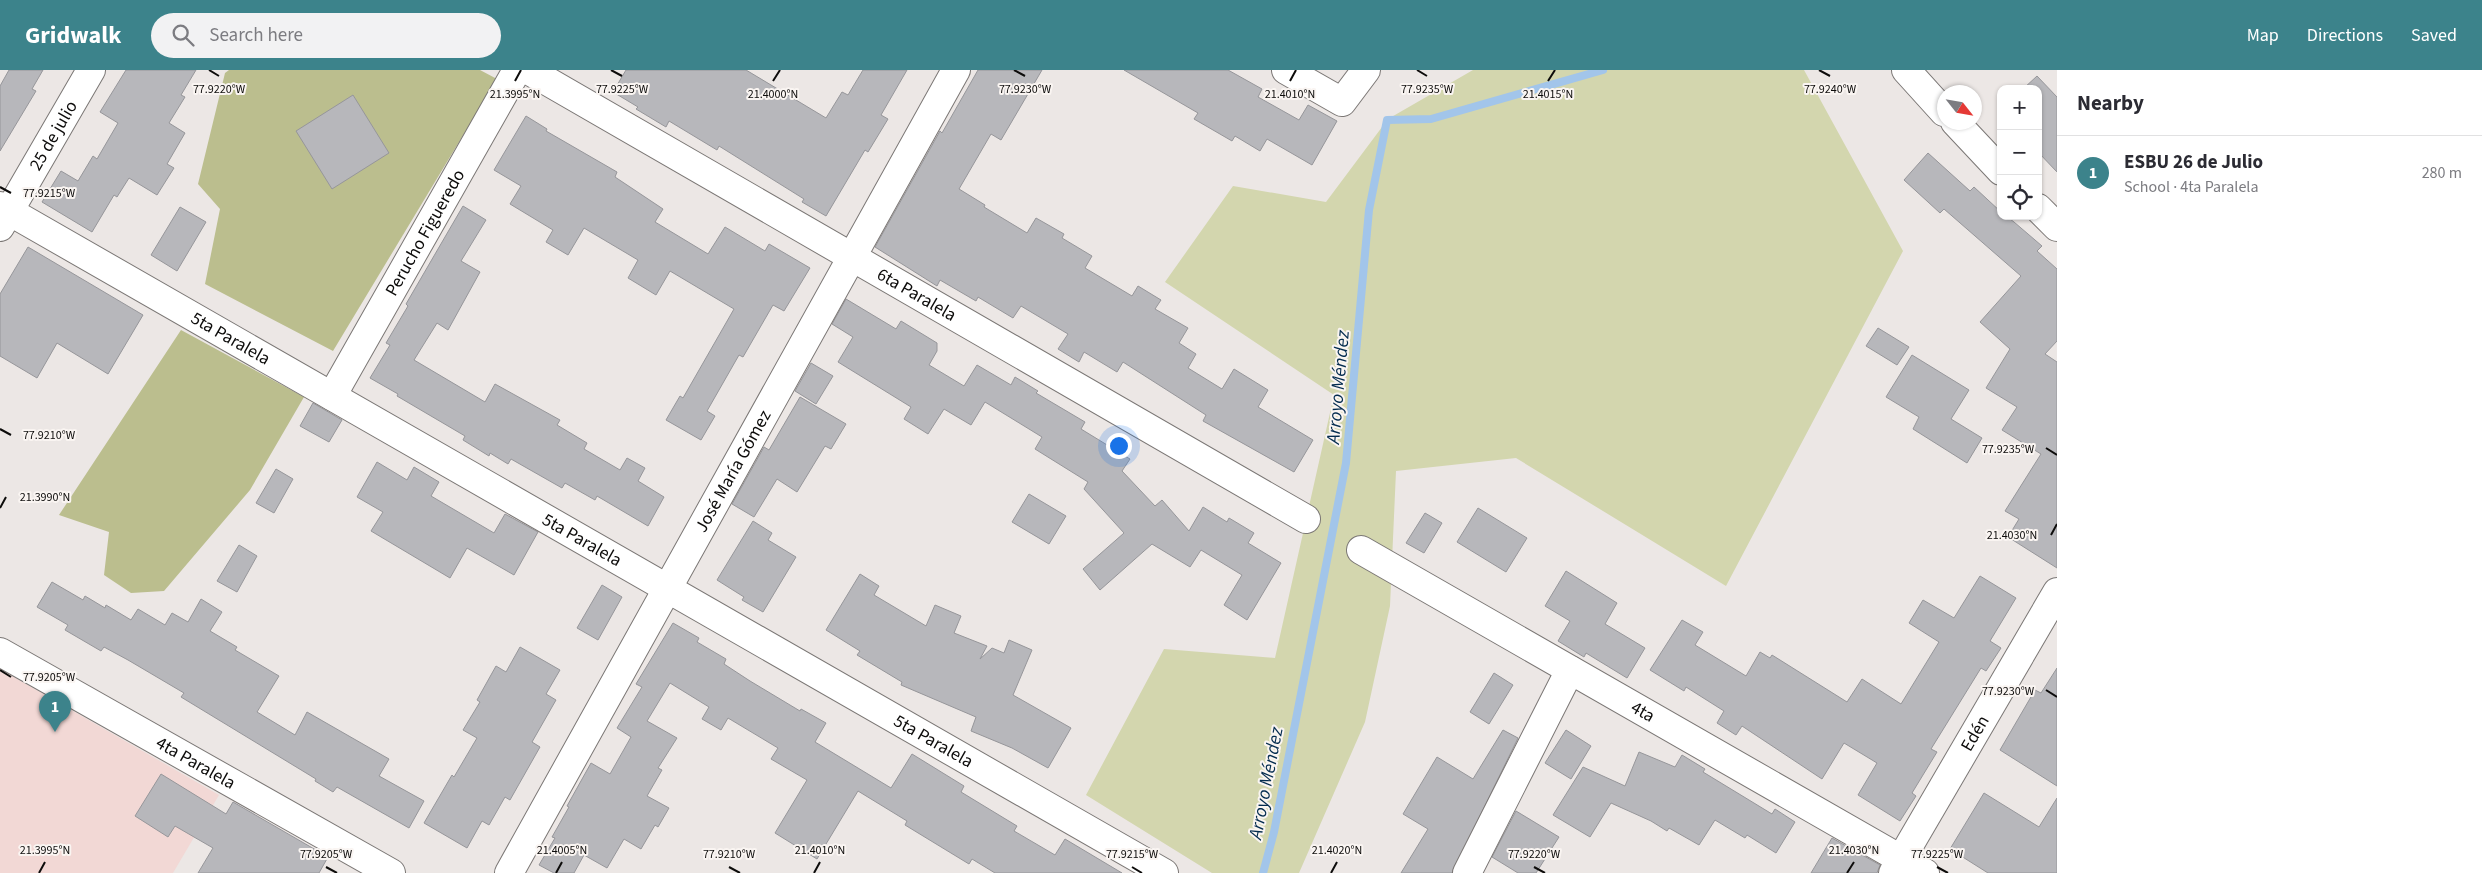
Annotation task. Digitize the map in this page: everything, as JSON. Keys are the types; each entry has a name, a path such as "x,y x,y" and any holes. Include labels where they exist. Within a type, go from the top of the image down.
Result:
{"street":[{"name":"25 de julio","path":"3,214 91,70"},
{"name":"Perucho Figueredo","path":"332,396 517,70"},
{"name":"6ta Paralela","path":"528,70 1306,519"},
{"name":"José María Gómez","path":"509,873 956,70"},
{"path":"1286,70 1342,102 1366,70"},
{"path":"1906,70 1937,104"},
{"path":"1963,130 1997,167"},
{"path":"2042,212 2057,227"},
{"name":"5ta Paralela","path":"3,214 332,396 1164,873"},
{"name":"4ta","path":"1361,550 1570,670 1897,866 1925,873"},
{"name":"Edén","path":"1897,866 2057,592"},
{"name":"4ta Paralela","path":"0,652 391,873"},
{"path":"1467,873 1570,670"}],"shaded area":[{"path":"0,669 219,795 173,873 0,873"}],"green space":[{"path":"229,70 480,70 497,79 333,351 205,284 220,209 198,184 225,73"},
{"path":"1473,70 1804,70 1903,251 1726,586 1516,458 1396,471 1390,606 1365,722 1299,873 1212,873 1086,795 1164,649 1275,658 1334,395 1165,282 1233,186 1326,202 1388,119"},
{"path":"181,330 304,397 250,490 164,591 131,593 104,575 109,532 59,515"}],"building":[{"path":"9,70 43,70 32,89 36,91 0,151 0,86"},
{"path":"126,70 196,70 181,95 185,97 169,123 185,133 167,164 174,168 157,195 129,178 117,197 114,195 92,232 42,202 61,171 78,181 93,156 97,159 118,123 100,112"},
{"path":"626,70 746,70 826,118 842,92 848,95 863,70 907,70 881,115 888,119 868,152 865,150 826,216 802,202 804,199 719,146 717,150 669,121 666,127 636,109 638,107 613,92"},
{"path":"978,70 1042,70 1001,140 991,134 959,189 985,205 984,207 1027,233 1036,218 1064,234 1062,238 1092,256 1085,268 1132,296 1138,286 1161,300 1155,309 1188,328 1179,343 1196,354 1188,368 1222,389 1234,369 1268,390 1258,407 1313,440 1294,472 1203,421 1206,415 1123,362 1117,372 1084,352 1079,362 1058,349 1068,334 1021,306 1013,318 978,297 976,301 940,280 937,286 875,247 940,131 942,133"},
{"path":"1124,70 1228,70 1262,89 1258,97 1299,120 1308,105 1337,121 1312,165 1267,139 1260,151 1235,136 1232,141 1194,119 1198,113"},
{"path":"2037,76 2057,97 2057,172 2042,156 2042,85 2027,85"},
{"path":"353,95 389,153 332,189 296,131"},
{"path":"526,116 547,129 546,131 617,172 615,177 663,209 655,222 708,254 725,227 765,251 769,244 810,268 784,311 773,305 743,357 739,355 707,411 715,416 701,440 666,420 680,396 683,398 734,309 670,271 656,295 628,278 638,260 584,228 568,255 546,242 553,230 510,204 521,186 494,170"},
{"path":"1928,153 1970,191 1974,187 1997,208 1997,220 2011,220 2042,246 2037,251 2057,269 2057,341 2045,354 2057,362 2057,568 2008,537 2019,519 2005,511 2041,454 2002,430 2017,407 1986,388 2010,349 1980,322 2021,276 1944,209 1940,213 1904,180"},
{"path":"463,206 486,220 461,261 480,272 448,330 437,323 414,360 485,402 495,384 560,420 557,425 587,443 584,449 620,470 627,458 645,468 638,481 664,497 648,526 597,496 595,500 565,483 562,488 511,459 508,464 490,453 489,456 463,440 465,436 370,378 390,345 386,343 408,306 406,304"},
{"path":"180,207 206,222 177,271 151,255"},
{"path":"28,247 143,315 108,374 57,343 37,378 0,356 0,294"},
{"path":"846,299 896,329 901,321 937,343 937,351 929,365 964,386 977,365 1011,385 1015,377 1038,391 1036,393 1085,422 1081,429 1130,459 1122,471 1155,506 1162,500 1189,531 1203,507 1227,522 1229,518 1254,533 1248,543 1281,563 1247,620 1224,605 1242,575 1201,550 1190,567 1152,544 1100,590 1083,569 1124,533 1084,489 1088,482 1035,449 1042,437 985,402 971,425 944,409 928,434 904,419 911,407 838,362 853,337 832,324"},
{"path":"1878,328 1909,347 1897,365 1866,346"},
{"path":"1912,355 1969,390 1951,419 1982,438 1967,463 1913,429 1919,417 1886,397"},
{"path":"811,363 833,376 816,404 795,391"},
{"path":"800,397 846,424 831,449 825,446 797,492 777,479 754,517 732,504 764,447 769,450"},
{"path":"313,403 342,420 329,442 300,426"},
{"path":"377,462 407,480 414,467 439,482 431,496 494,533 505,514 538,532 514,575 467,548 450,578 371,531 383,512 357,497"},
{"path":"276,469 293,479 274,513 256,503"},
{"path":"1029,494 1066,516 1049,544 1012,522"},
{"path":"1478,508 1527,538 1506,572 1457,542"},
{"path":"1425,513 1442,523 1424,553 1406,543"},
{"path":"753,521 772,533 768,540 796,557 763,612 742,600 744,597 717,580"},
{"path":"239,545 257,556 237,592 217,581"},
{"path":"1566,571 1617,603 1605,624 1645,648 1627,678 1586,653 1584,657 1558,641 1570,621 1545,606"},
{"path":"860,574 879,586 874,595 926,626 935,605 961,616 954,633 987,646 980,659 992,648 1004,653 1009,640 1032,650 1013,695 1071,728 1048,768 1012,748 971,731 976,717 901,685 902,682 857,655 860,651 826,630"},
{"path":"1980,576 2016,598 1990,641 2001,648 1986,671 1981,668 1931,749 1937,752 1912,793 1916,796 1900,821 1858,795 1877,763 1844,743 1822,779 1742,726 1736,735 1717,723 1724,711 1686,687 1684,691 1650,670 1682,620 1703,632 1695,645 1746,676 1760,652 1770,658 1772,655 1847,702 1862,679 1901,704 1939,642 1909,623 1923,600 1954,618"},
{"path":"52,582 83,600 85,596 105,608 106,605 131,620 138,609 165,625 172,613 188,622 201,599 222,612 210,631 237,647 235,650 279,676 257,712 295,735 307,712 389,759 379,776 424,801 409,828 337,787 333,792 315,781 316,779 181,697 184,693 104,647 101,651 65,630 68,625 37,607"},
{"path":"602,585 622,597 598,640 577,628"},
{"path":"673,623 699,638 697,642 726,659 724,664 750,681 800,711 801,709 826,723 815,742 891,788 912,754 964,786 961,792 1017,826 1014,831 1055,855 1065,839 1122,873 995,873 972,859 969,864 905,825 907,821 858,791 817,859 775,833 807,780 771,759 778,748 728,718 721,730 702,719 709,707 670,683 647,721 677,738 658,768 662,770 647,796 669,808 658,827 655,825 641,849 624,839 607,868 584,855 574,873 554,873 539,865 555,838 552,837 591,763 610,774 631,737 617,728 642,687 636,684"},
{"path":"520,647 560,670 546,694 556,700 532,742 540,747 510,800 505,797 489,825 482,821 467,848 424,823 452,775 454,777 477,738 463,730 480,702 477,700 496,666 506,672"},
{"path":"2057,668 2057,786 2000,750 2035,690 2041,693"},
{"path":"1494,673 1513,685 1489,724 1470,712"},
{"path":"1503,730 1518,738 1452,873 1401,873 1428,829 1403,814 1437,757 1473,779"},
{"path":"1566,730 1591,746 1571,779 1545,763"},
{"path":"1639,752 1675,767 1682,755 1705,769 1703,772 1772,814 1775,809 1795,822 1776,853 1747,835 1745,838 1715,820 1699,845 1669,828 1667,831 1651,821 1611,803 1590,837 1553,815 1583,767 1625,786"},
{"path":"161,774 226,814 233,802 328,857 319,873 198,873 213,848 175,826 168,837 135,816"},
{"path":"1984,793 2039,827 2057,798 2057,873 1988,873 1950,849"},
{"path":"1516,811 1559,837 1536,873 1518,873 1492,857"},
{"path":"1832,838 1880,865 1877,873 1811,873"}],"waterway":[{"name":"Arroyo Méndez","path":"1263,873 1274,832 1346,463 1369,210 1387,120 1431,119 1603,70"}],"place":[{"name":"ESBU 26 de Julio","path":"55,732"}]}
